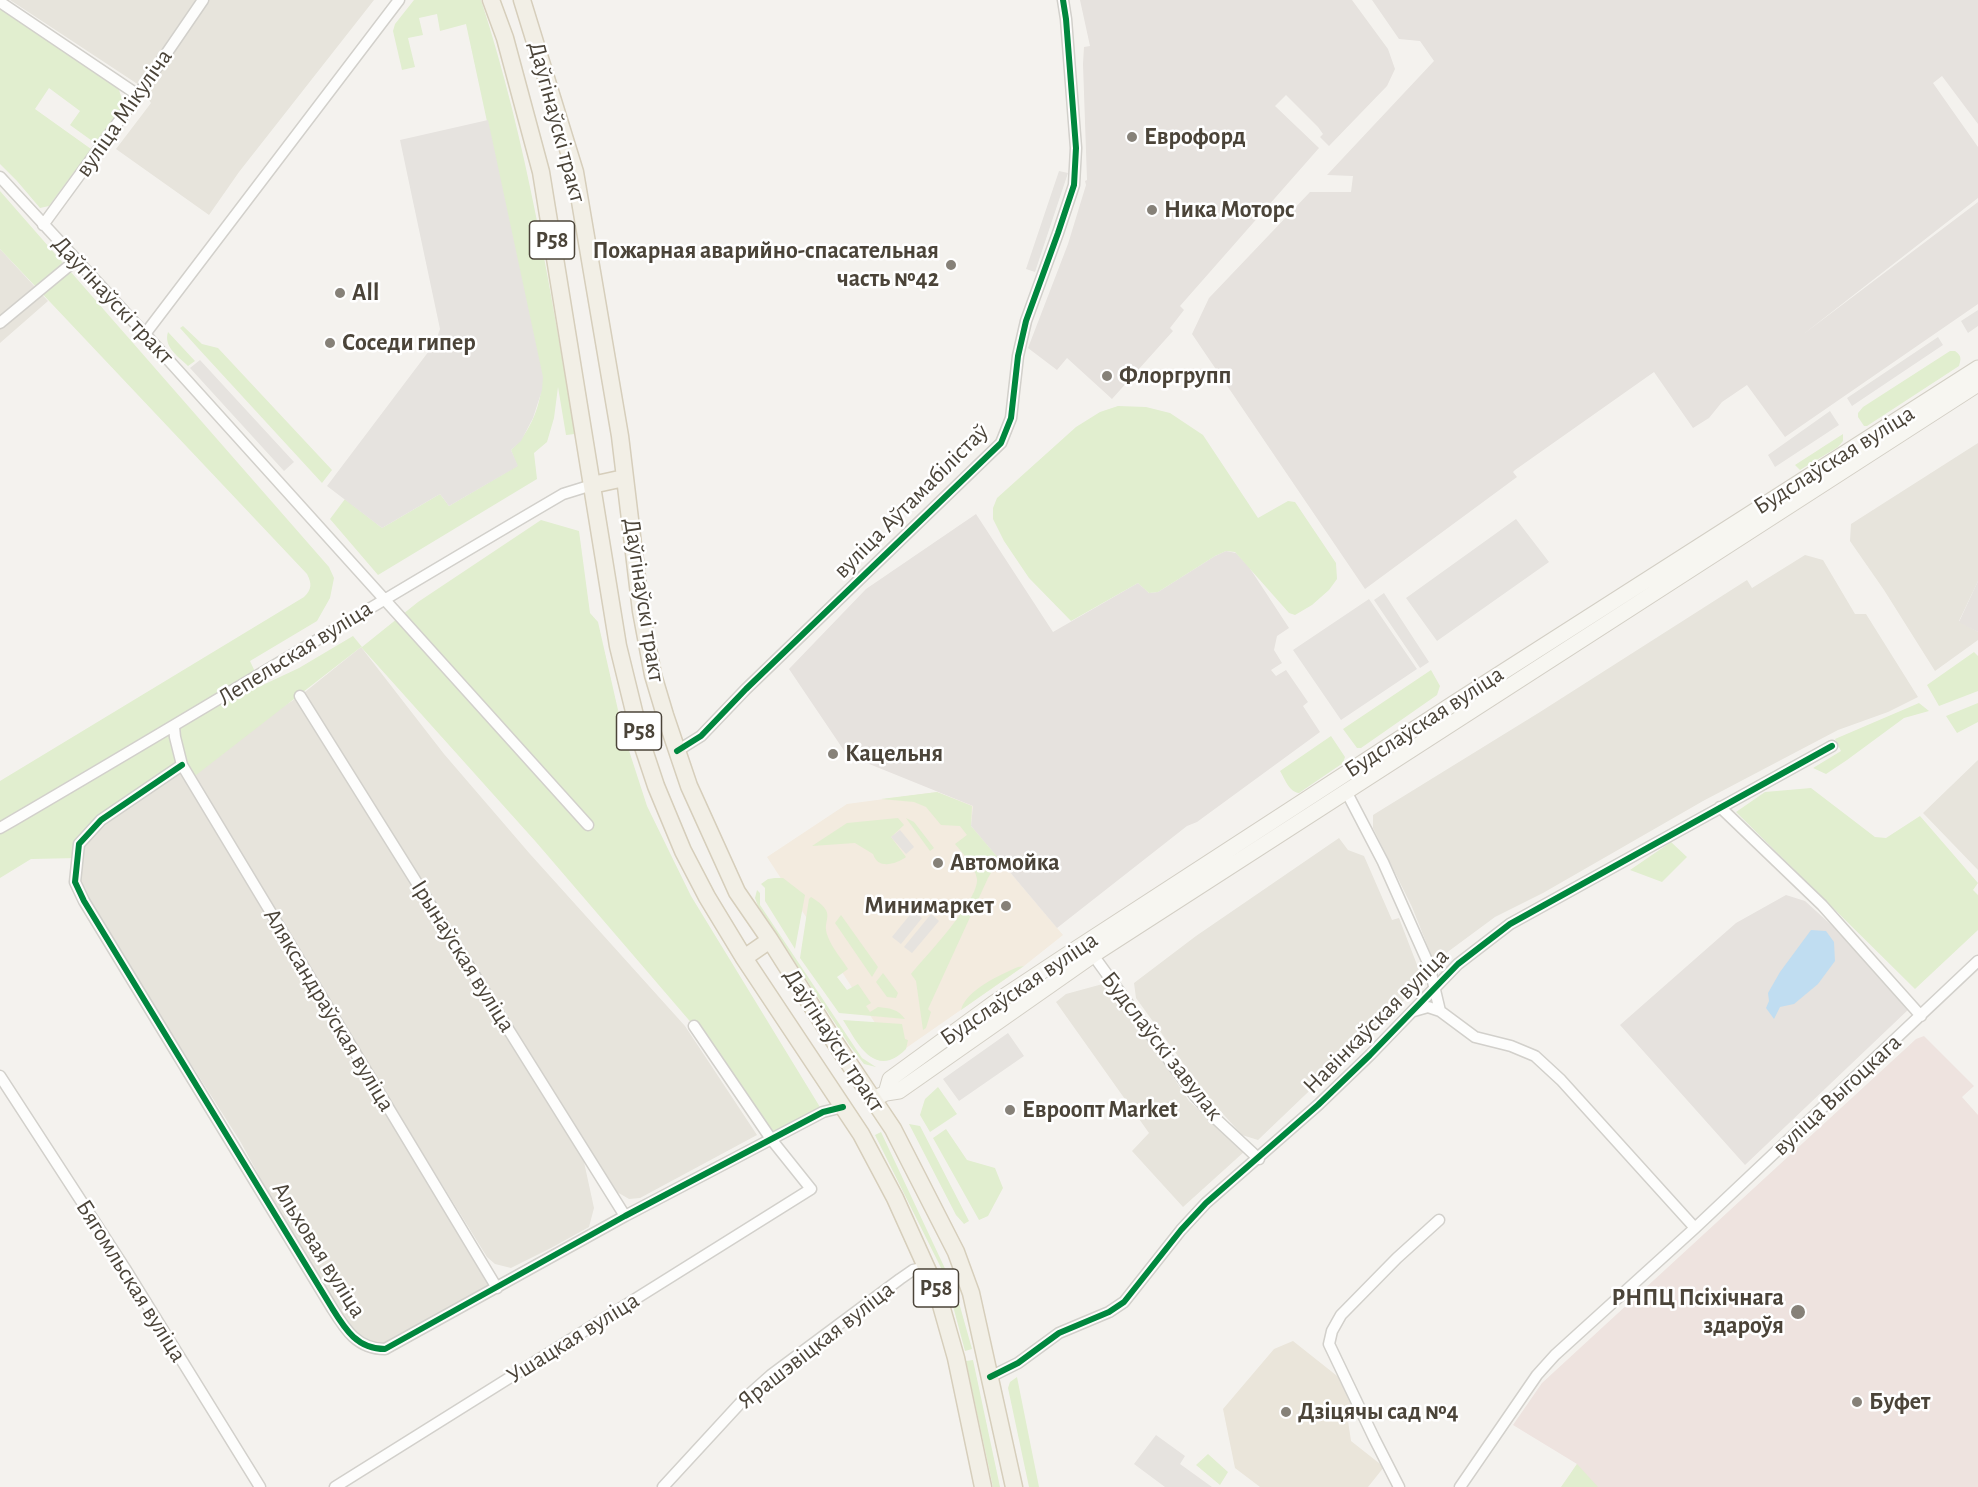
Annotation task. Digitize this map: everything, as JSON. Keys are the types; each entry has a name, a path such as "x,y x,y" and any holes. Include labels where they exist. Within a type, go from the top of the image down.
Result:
{"main road":[{"name":"Даўгінаўскі тракт","path":"492,0 505,38 541,172 618,646 642,744 656,786 683,851 707,897 744,958 867,1144 927,1267 937,1291 956,1358 983,1487"},
{"name":"Даўгінаўскі тракт","path":"522,0 575,172 620,436 641,610 656,685 677,751 708,831 737,892 879,1096 893,1130 956,1252 971,1293 1014,1487"},
{"name":"Будслаўская вуліца","path":"879,1096 890,1079 1023,983 1459,699 1978,368"},
{"name":"Будслаўская вуліца","path":"879,1096 899,1091 1093,956 1978,384"},
{"path":"592,485 624,478"},
{"path":"744,958 770,940"},
{"path":"843,1107 879,1096"}],"street":[{"name":"вуліца Мікуліча","path":"43,225 138,95 203,0"},
{"path":"145,333 399,0"},
{"name":"вуліца Аўтамабілістаў","path":"677,751 701,736 746,689 1001,443 1011,418 1018,356 1026,321 1074,185 1076,148 1066,19 1062,0"},
{"path":"0,2 138,95"},
{"name":"Даўгінаўскі тракт","path":"0,177 145,333 588,825"},
{"path":"0,323 76,260"},
{"name":"Лепельская вуліца","path":"0,828 174,727 384,598 563,494 592,485"},
{"name":"Ірынаўская вуліца","path":"300,696 625,1216"},
{"name":"Аляксандраўская вуліца","path":"174,727 182,765 497,1288"},
{"name":"Навінкаўская вуліца","path":"990,1377 1018,1363 1059,1333 1109,1312 1124,1302 1181,1230 1206,1203 1259,1159 1325,1098 1458,964 1510,924 1832,746"},
{"name":"Альховая вуліца","path":"182,765 100,820 79,844 75,882 84,901 326,1298 350,1335 372,1349 385,1349 625,1216 823,1112 843,1107"},
{"path":"1346,791 1383,862 1429,965 1440,1011"},
{"path":"1720,807 1822,905 1922,1016"},
{"name":"Будслаўскі завулак","path":"1093,956 1195,1096 1259,1159"},
{"name":"вуліца Выгоцкага","path":"1460,1487 1537,1375 1555,1354 1695,1228 1978,961"},
{"path":"1429,965 1441,970 1458,964"},
{"path":"1413,1011 1428,1007 1440,1011 1475,1037 1511,1046 1535,1056 1561,1080 1695,1228"},
{"path":"694,1026 771,1140"},
{"name":"Бягомльская вуліца","path":"0,1076 124,1267 260,1487"},
{"name":"Ушацкая вуліца","path":"335,1487 811,1189 771,1140"},
{"path":"1399,1487 1329,1344 1332,1331 1341,1315 1397,1258 1439,1220"},
{"name":"Ярашэвіцкая вуліца","path":"663,1487 744,1399 771,1375 913,1270 927,1267"}],"shaded area":[{"path":"10,0 374,0 239,172 209,215 116,149 151,103 139,85"},
{"path":"1080,0 1352,0 1388,49 1395,69 1387,86 1329,146 1320,137 1323,134 1318,127 1286,95 1275,106 1319,148 1180,306 1184,310 1170,328 1173,331 1112,399 1067,358 1057,370 1028,348 1068,244 1087,180 1083,64 1084,47 1090,46"},
{"path":"1372,0 1978,0 1978,124 1942,76 1933,83 1978,147 1978,198 1801,336 1978,202 1978,304 1785,437 1747,385 1722,402 1709,418 1693,428 1654,372 1515,470 1513,472 1517,477 1365,589 1192,334 1209,298 1310,192 1351,192 1353,176 1327,175 1434,61 1420,41 1399,39"},
{"path":"488,120 543,377 542,390 533,418 521,441 511,450 518,466 449,506 440,494 382,528 327,486 435,343 440,329 400,140"},
{"path":"1059,171 1068,173 1035,272 1026,269"},
{"path":"0,249 48,301 0,343"},
{"path":"1978,310 1978,326 1968,333 1961,321"},
{"path":"1938,337 1943,345 1852,406 1847,398"},
{"path":"200,360 294,462 284,471 190,368"},
{"path":"1830,411 1839,425 1775,467 1768,455"},
{"path":"1978,443 1978,581 1959,621 1978,632 1978,640 1935,671 1850,541 1851,524"},
{"path":"976,514 1053,632 1138,583 1149,593 1158,592 1215,556 1226,551 1236,553 1249,567 1289,628 1277,636 1274,650 1282,663 1271,670 1276,676 1286,670 1308,702 1303,706 1320,732 1197,822 1187,826 1057,928 971,826 973,806 847,755 789,669 866,589"},
{"path":"1516,519 1549,562 1437,641 1406,598"},
{"path":"1805,555 1823,560 1855,614 1866,614 1918,697 1888,712 1838,730 1703,801 1543,893 1495,917 1434,962 1412,907 1373,828 1373,815 1747,580 1752,588"},
{"path":"1978,581 1978,632 1959,622"},
{"path":"1384,593 1429,662 1420,668 1374,600"},
{"path":"1369,599 1417,669 1341,720 1293,650"},
{"path":"361,647 444,754 530,854 685,1026 757,1135 640,1198 629,1199 617,1192 440,915 584,1162 594,1208 589,1227 511,1268 495,1264 487,1257 201,796 353,1064 497,1288 385,1349 372,1349 332,1308 240,1141 75,882 79,844 101,820 300,696"},
{"path":"1978,760 1978,870 1923,813"},
{"path":"937,792 973,806 971,826 1063,935 1024,966 896,1055 767,857 847,804"},
{"path":"900,830 914,847 906,854 891,837"},
{"path":"1339,838 1348,850 1364,856 1392,920 1399,918 1419,970 1421,984 1258,1140 1242,1135 1206,1095 1136,998 1134,983 1196,936"},
{"path":"1786,895 1805,901 1849,941 1910,1008 1745,1165 1620,1025 1736,923"},
{"path":"913,911 922,918 901,944 892,937"},
{"path":"931,914 939,921 912,953 904,947"},
{"path":"1110,982 1189,1101 1245,1151 1183,1207 1132,1151 1149,1133 1056,1002 1066,994"},
{"path":"1008,1033 1024,1056 959,1101 943,1079"},
{"name":"РНПЦ Псіхічнага здароўя","path":"1924,1036 1974,1086 1962,1097 1978,1115 1978,1487 1562,1487 1577,1464 1513,1425 1542,1383 1916,1039"},
{"name":"Дзіцячы сад №4","path":"1293,1341 1346,1383 1355,1401 1347,1414 1351,1441 1384,1467 1368,1487 1260,1487 1235,1468 1223,1409 1274,1349"},
{"path":"1156,1435 1185,1456 1180,1464 1212,1487 1165,1487 1134,1464"}],"green space":[{"path":"414,0 481,0 512,107 536,215 575,434 566,435 558,387 554,418 547,442 534,453 537,479 378,575 330,519 345,499 382,528 440,494 449,506 517,466 511,450 530,426 540,397 542,377 466,24 440,31 437,14 419,18 423,35 408,38 415,67 402,70 393,31 395,24"},
{"path":"0,8 118,87 124,105 95,143 70,125 80,111 49,88 35,109 91,149 49,206 40,208 0,164"},
{"path":"0,191 329,567 334,578 330,598 317,621 250,661 257,676 182,723 299,668 353,636 362,647 418,602 541,520 579,531 590,613 598,622 623,732 647,806 691,896 823,1112 771,1139 694,1026 536,842 361,647 191,779 182,765 101,820 79,844 78,858 31,859 0,878 0,781 304,597 309,591 310,581 307,574 0,249"},
{"path":"183,326 202,344 218,348 332,470 322,483 180,328"},
{"path":"168,332 195,361 188,366 176,355 168,342"},
{"path":"1950,351 1955,351 1960,356 1959,366 1864,426 1858,417 1863,407"},
{"path":"1118,406 1146,407 1170,413 1203,435 1258,518 1288,501 1295,502 1336,563 1337,579 1329,590 1312,605 1295,615 1289,613 1235,552 1226,551 1158,592 1149,593 1138,583 1071,621 1029,578 1004,541 993,519 993,508 997,498 1076,427 1100,412"},
{"path":"1843,434 1843,441 1838,447 1800,470 1795,465"},
{"path":"1974,652 1978,656 1978,691 1939,706 1927,685"},
{"path":"1431,670 1440,686 1437,695 1361,748 1357,748 1343,729"},
{"path":"1919,703 1929,711 1904,718 1826,774 1813,768 1841,751 1835,739"},
{"path":"1978,703 1978,722 1957,733 1946,716"},
{"path":"1331,736 1345,757 1343,763 1299,793 1296,792 1288,785 1280,771"},
{"path":"1811,788 1875,837 1886,838 1920,816 1978,883 1973,890 1978,895 1978,930 1915,989 1736,812 1765,792"},
{"path":"937,792 972,806 971,826 999,859 988,878 928,1009 931,1012 926,1028 923,1030 916,981 911,974 961,914 970,900 977,879 971,865 955,844 967,835 960,826 941,825 926,807 914,802 881,799"},
{"path":"898,818 904,825 891,837 906,857 897,862 883,864 875,859 873,854 855,843 812,846 847,823"},
{"path":"906,818 914,822 934,848 930,851"},
{"path":"1671,842 1687,857 1662,882 1630,870"},
{"path":"783,878 805,895 795,949 765,901 765,888 761,884 768,879"},
{"path":"757,890 760,893 760,905 862,1058 876,1067 864,1064 850,1046 758,906 755,898"},
{"path":"811,897 825,908 827,913 828,937 848,969 837,977 847,990 858,984 871,1003 866,1006 870,1012 878,1007 890,1009 905,1019 839,1013 800,958"},
{"path":"841,915 878,967 872,977 835,923"},
{"path":"1024,966 961,1010 969,996 976,990 1011,970"},
{"path":"883,973 898,993 896,998 887,997 876,982"},
{"path":"843,1020 902,1024 905,1039 908,1040 906,1049 890,1060 874,1059 856,1041"},
{"path":"938,1087 957,1114 930,1132 920,1115 925,1099"},
{"path":"909,1124 920,1126 969,1221 964,1224 956,1215"},
{"path":"946,1129 967,1160 995,1168 1003,1188 988,1216 979,1220 933,1138"},
{"path":"881,1132 956,1292 972,1349 965,1351 945,1276 875,1135"},
{"path":"973,1360 1000,1487 993,1487 966,1361"},
{"path":"1017,1377 1039,1487 1029,1487 1008,1388 1010,1382"},
{"path":"1208,1454 1228,1472 1220,1485 1196,1465"},
{"path":"1577,1464 1598,1487 1561,1487"}],"water":[{"path":"1811,930 1826,931 1834,942 1835,961 1818,984 1794,1004 1780,1007 1774,1019 1766,1008 1769,1001 1768,993 1780,972"}],"cycle path":[{"path":"677,751 701,736 746,689 1001,443 1011,418 1018,356 1026,321 1074,185 1076,148 1063,0"},
{"path":"990,1377 1018,1363 1059,1333 1109,1312 1124,1302 1181,1230 1206,1203 1318,1105 1458,964 1510,924 1832,746"},
{"path":"182,765 101,820 79,844 75,882 84,901 337,1316 359,1342 385,1349 625,1216 823,1112 843,1107"}],"place":[{"name":"Еврофорд","path":"1132,137"},
{"name":"Ника Моторс","path":"1152,210"},
{"name":"Пожарная аварийно-спасательная часть №42","path":"951,265"},
{"name":"All","path":"340,293"},
{"name":"Соседи гипер","path":"330,343"},
{"name":"Флоргрупп","path":"1107,376"},
{"name":"Кацельня","path":"833,754"},
{"name":"Автомойка","path":"938,863"},
{"name":"Минимаркет","path":"1006,906"},
{"name":"Евроопт Market","path":"1010,1110"},
{"name":"РНПЦ Псіхічнага здароўя","path":"1798,1312"},
{"name":"Буфет","path":"1857,1402"},
{"name":"Дзіцячы сад №4","path":"1286,1412"}]}
